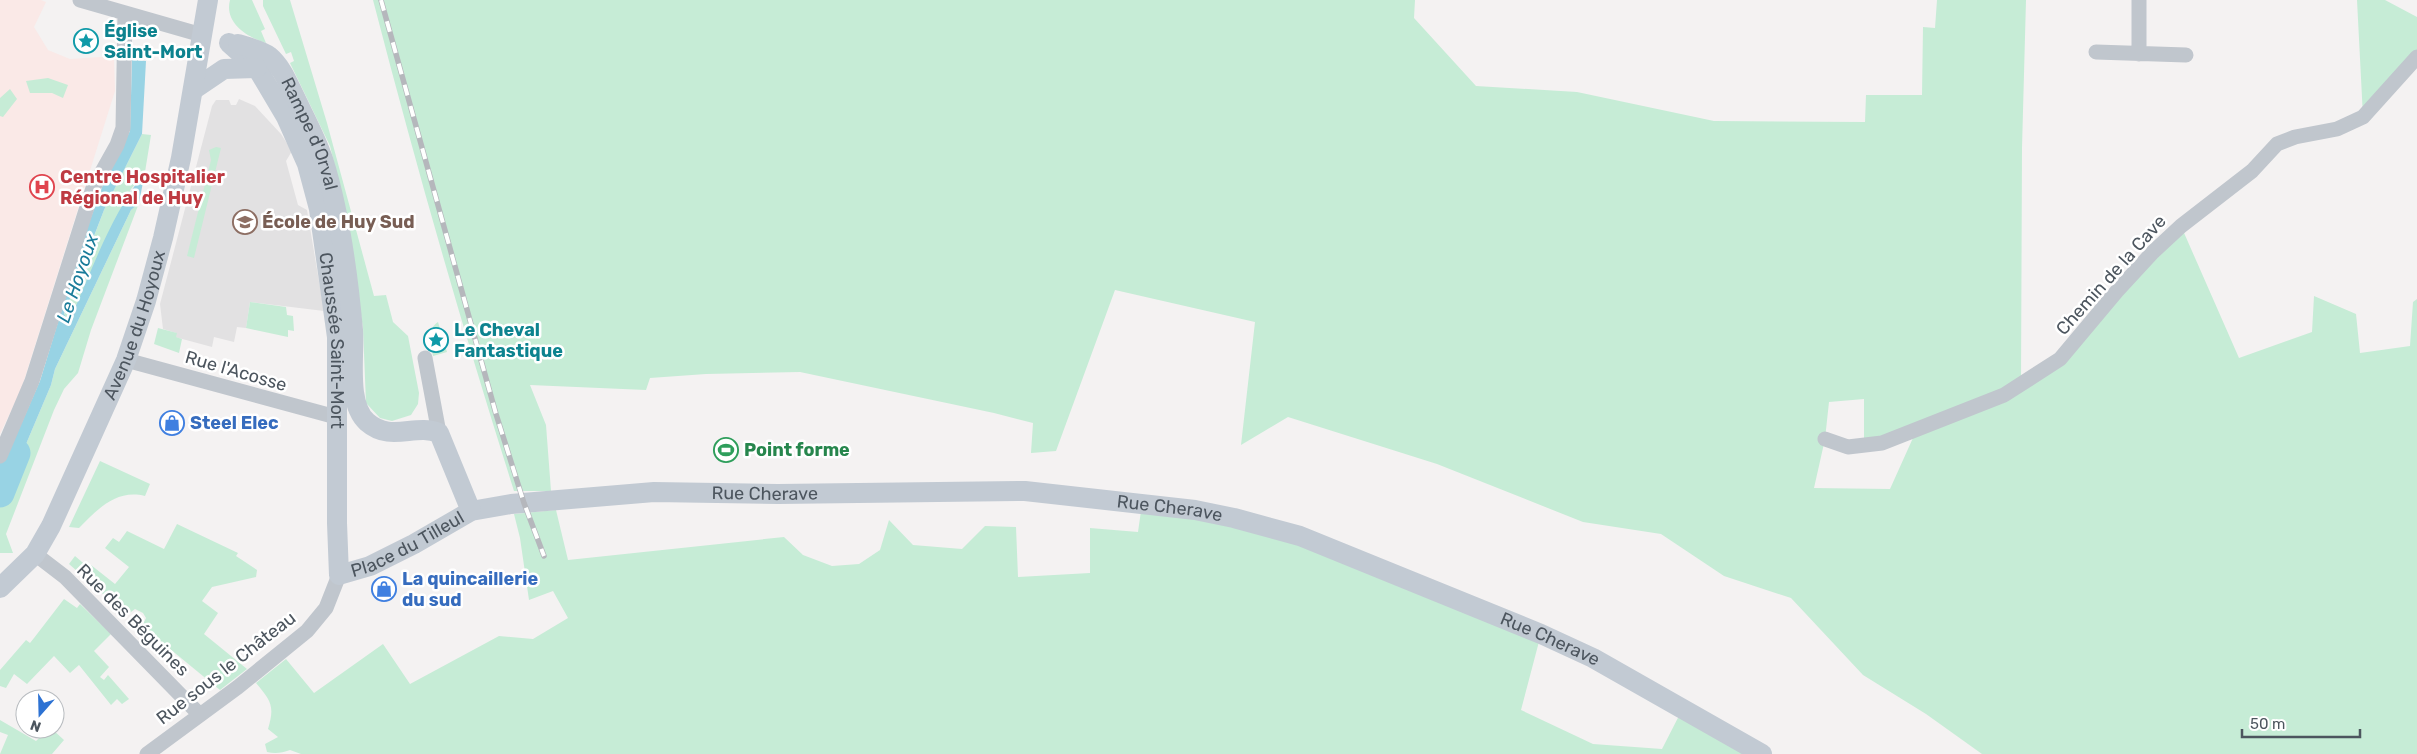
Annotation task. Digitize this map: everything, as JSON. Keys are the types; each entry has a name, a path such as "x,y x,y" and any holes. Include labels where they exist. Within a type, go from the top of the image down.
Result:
{"street":[{"path":"80,0 202,34"},
{"name":"Avenue du Hoyoux","path":"0,588 35,554 67,494 126,360 146,301 163,238 193,90 208,0"},
{"path":"2139,0 2139,54"},
{"path":"0,456 32,381 93,188 123,128 125,14"},
{"name":"Rampe d'Orval","path":"202,34 229,43 239,44 268,56 281,69 311,129 323,160 342,249 353,331 354,396 360,413 366,421 386,431 406,433 422,429 439,433"},
{"name":"Chaussée Saint-Mort","path":"229,43 257,68 298,139 319,209 335,313 339,574"},
{"path":"2096,52 2186,55"},
{"name":"Chemin de la Cave","path":"1825,439 1848,447 1882,443 2004,395 2021,385 2060,359 2117,291 2153,252 2181,226 2252,171 2276,144 2295,137 2337,129 2364,117 2417,57"},
{"path":"193,90 224,69 257,68"},
{"name":"Place du Tilleul","path":"326,608 339,574 370,566 414,544 471,510 439,433 425,358"},
{"name":"Rue l'Acosse","path":"126,360 336,418"},
{"name":"Rue Cherave","path":"471,510 524,503 663,492 778,494 1025,491 1195,510 1234,518 1300,536 1541,634 1592,658 1762,754"},
{"name":"Rue des Béguines","path":"35,554 65,577 200,715"},
{"name":"Rue sous le Château","path":"147,754 278,656 307,631 326,608"}],"shaded area":[{"name":"Centre Hospitalier Régional de Huy","path":"0,0 41,0 46,2 34,27 48,50 70,59 114,56 115,91 21,390 0,434"},
{"name":"École de Huy Sud","path":"239,99 255,106 281,134 292,151 286,161 298,205 307,210 324,311 250,302 246,328 237,327 234,342 214,337 212,347 175,337 176,333 163,329 160,304 212,106 216,100 229,100 231,105 236,105"}],"green space":[{"path":"230,0 252,0 265,29 261,31 266,43 252,37 239,28 230,16"},
{"path":"263,0 290,0 327,123 374,296 386,295 393,322 408,336 419,393 418,404 411,415 392,421 380,418 366,403 363,328 343,199 330,146 290,63 294,61 291,52 286,54 263,6"},
{"path":"373,0 1415,0 1414,18 1476,86 1577,92 1714,121 1865,122 1866,95 1922,95 1923,27 1935,28 1937,0 2026,0 2022,148 2021,385 2060,359 2181,226 2239,358 2312,332 2314,296 2356,314 2360,353 2410,346 2413,302 2417,299 2417,754 1982,754 1926,714 1863,675 1791,598 1724,576 1661,534 1583,522 1437,464 1288,417 1241,445 1255,322 1115,290 1056,451 1031,453 1033,423 800,372 706,374 650,378 646,390 530,385 546,425 551,491 514,491 458,307","holes":["1864,399 1864,446 1917,429 1890,489 1814,488 1825,439 1829,402"]},
{"path":"2357,0 2385,0 2417,17 2417,57 2363,117"},
{"path":"48,78 68,85 63,98 52,93 30,93 26,81"},
{"path":"10,89 17,99 3,117 0,116 0,98"},
{"path":"142,134 151,135 145,172 131,189 72,315 66,317 64,315 104,210"},
{"path":"216,147 221,148 194,258 187,256 211,160 209,150"},
{"path":"139,203 91,330 78,373 64,389 54,410 6,534 13,553 0,553 0,489 7,489 51,385 55,369 131,210"},
{"path":"250,302 286,307 287,315 293,316 294,331 288,330 288,337 246,328"},
{"path":"438,322 447,352 433,356 431,333 434,325"},
{"path":"158,328 177,333 176,337 182,339 179,353 154,344"},
{"path":"100,461 150,484 145,496 125,495 116,498 93,514 79,528 69,527"},
{"path":"1142,504 1234,518 1541,634 1521,710 1593,744 1662,749 1683,708 1762,754 301,754 290,750 278,753 267,752 265,744 278,737 268,729 271,715 270,704 256,683 286,659 314,693 383,644 410,684 499,636 533,639 568,618 553,591 529,600 520,538 514,514 556,510 568,560 784,537 803,555 832,566 859,564 880,550 889,520 913,545 962,549 985,526 1016,527 1018,577 1090,573 1090,528 1138,532"},
{"path":"177,524 238,553 236,556 257,570 256,577 212,587 202,601 218,613 204,634 247,669 220,690 142,626 146,618 143,613 135,609 127,615 69,564 75,556 89,568 91,565 115,584 129,567 105,548 113,538 119,542 127,531 164,549"},
{"path":"64,599 77,608 80,604 111,634 94,651 109,667 100,677 104,680 108,675 129,699 122,704 117,699 111,705 79,665 70,673 54,656 27,684 14,674 6,688 0,686 0,670 26,640 30,643"},
{"path":"0,720 15,729 15,739 33,739 36,741 38,739 64,740 52,754 0,754 8,735 0,732"}],"water":[{"path":"132,60 146,61 142,134 104,210 64,314 66,317 72,315 113,223 133,188 145,172 139,203 131,210 55,369 51,385 7,489 0,489 0,476 4,463 40,381 86,231 104,182 130,131"}],"waterway":[{"name":"Le Hoyoux","path":"0,493 16,453"}],"railway":[{"path":"381,0 496,414 524,503 544,556"}],"place":[{"name":"Église Saint-Mort","path":"86,41"},
{"name":"Centre Hospitalier Régional de Huy","path":"42,187"},
{"name":"École de Huy Sud","path":"245,222"},
{"name":"Le Cheval Fantastique","path":"436,340"},
{"name":"Steel Elec","path":"172,423"},
{"name":"Point forme","path":"726,450"},
{"name":"La quincaillerie du sud","path":"384,589"}]}
